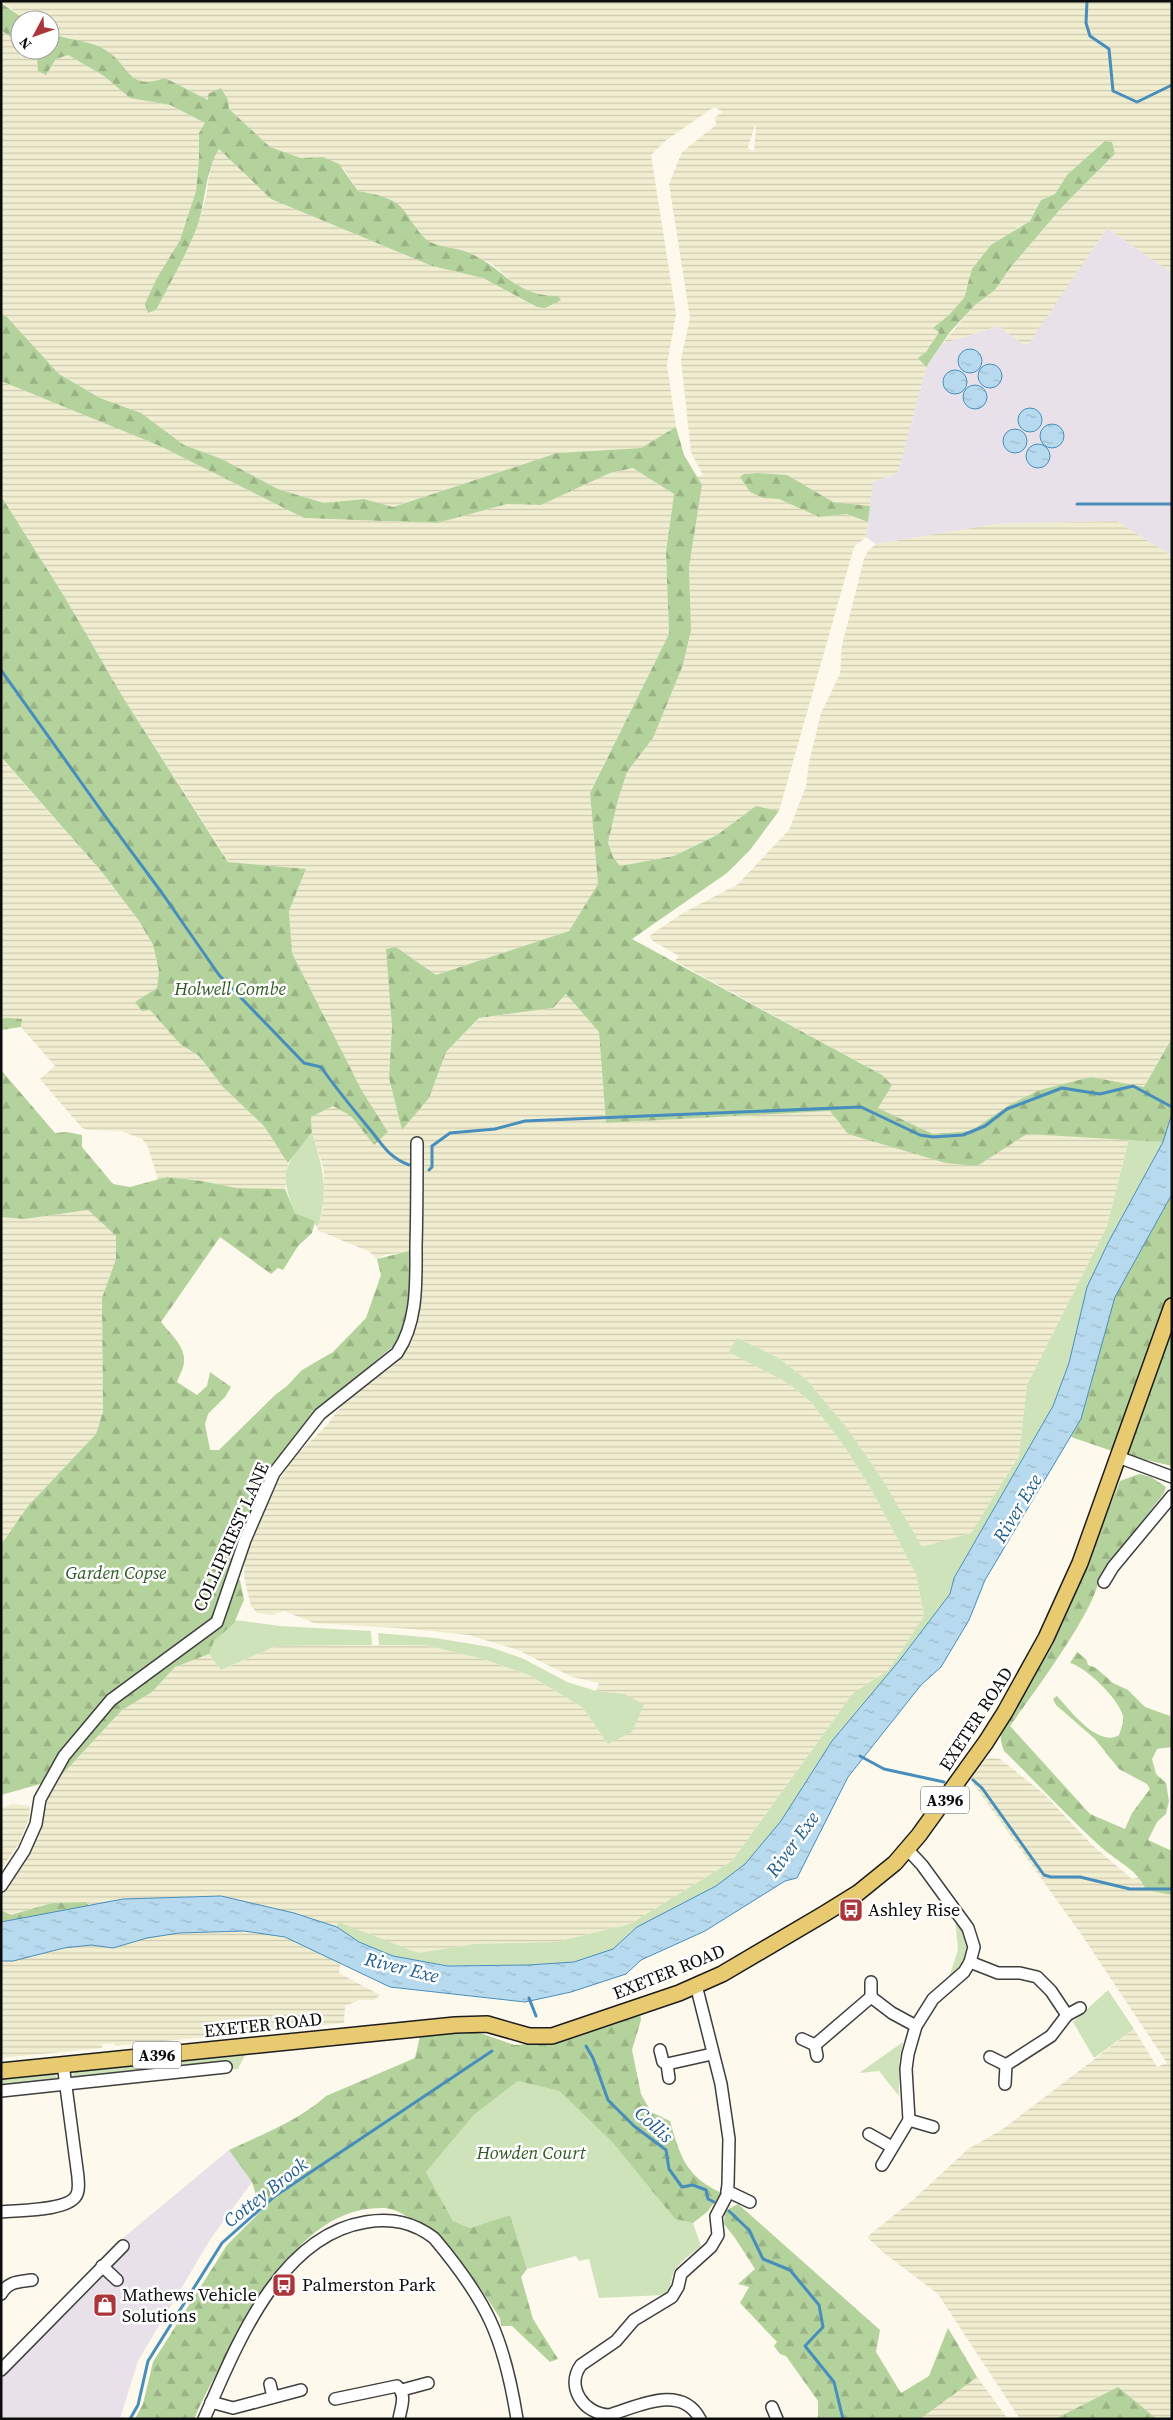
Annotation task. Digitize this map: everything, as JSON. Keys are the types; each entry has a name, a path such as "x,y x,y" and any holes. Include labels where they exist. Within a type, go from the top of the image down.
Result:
{"main road":[{"name":"EXETER ROAD","path":"1,2071 455,2025 487,2024 541,2037 558,2034 722,1974 858,1893 908,1850 986,1742 1022,1684 1046,1638 1080,1563 1172,1306"}],"street":[{"name":"COLLIPRIEST LANE","path":"1,1886 24,1851 36,1824 40,1799 64,1756 111,1700 217,1622 246,1540 274,1473 320,1414 397,1353 404,1342 410,1324 416,1288 417,1143"},
{"path":"1118,1457 1172,1477"},
{"path":"1104,1582 1113,1567 1172,1496"},
{"path":"882,2165 909,2120 906,2069 916,2026 933,2000 956,1980 970,1962 974,1947 968,1928 922,1865 908,1850"},
{"path":"970,1962 998,1973 1020,1974 1037,1978 1051,1991 1067,2015"},
{"path":"802,2039 816,2050 871,1997 871,1982"},
{"path":"696,1985 721,2084 728,2126 727,2191 716,2216 718,2234 716,2241 681,2274 672,2297 634,2320 616,2341 581,2365 575,2382 582,2404 601,2415 608,2415 666,2399 687,2405 700,2419"},
{"path":"871,1997 892,2013 916,2026"},
{"path":"1006,2065 1052,2036 1067,2015 1080,2008"},
{"path":"660,2050 662,2062 667,2064 712,2054"},
{"path":"990,2057 1006,2065"},
{"path":"1,2212 55,2207 70,2202 76,2196 78,2177 63,2064"},
{"path":"667,2064 669,2078"},
{"path":"1005,2084 1006,2065"},
{"path":"1,2091 226,2067"},
{"path":"909,2120 933,2127"},
{"path":"869,2134 892,2147"},
{"path":"727,2191 750,2202"},
{"path":"204,2419 245,2332 274,2285 298,2256 313,2243 341,2228 354,2224 391,2220 421,2229 434,2238 473,2288 483,2304 501,2343 517,2419"},
{"path":"1,2370 123,2246"},
{"path":"102,2266 116,2280"},
{"path":"1,2294 12,2283 32,2280"},
{"path":"402,2390 428,2383"},
{"path":"270,2384 273,2397"},
{"path":"335,2399 391,2385 397,2386 402,2390 403,2396 399,2419"},
{"path":"211,2402 233,2408 301,2390"},
{"path":"772,2407 777,2419"}],"shaded area":[{"path":"1,1 1172,1 1172,273 1107,228 1028,345 1023,344 998,326 942,344 975,305 995,290 1010,268 1063,206 1115,155 1067,175 1055,194 1041,200 1030,221 1017,228 966,287 964,298 949,315 934,327 939,331 926,352 919,358 926,367 898,473 873,482 870,506 832,502 787,475 757,473 744,474 740,477 750,492 763,498 779,499 819,517 847,514 868,522 866,537 854,547 779,811 756,806 717,835 674,856 620,866 613,857 608,841 618,800 627,772 653,738 683,665 691,630 689,567 702,485 697,477 703,475 691,452 681,359 690,318 669,184 682,152 716,125 715,117 723,112 714,107 665,141 651,155 676,314 667,365 676,427 641,448 557,453 392,507 364,499 324,503 278,489 222,459 184,445 141,413 100,398 59,374 7,317 1,313 1,30 10,37 10,60 39,60 46,75 55,60 60,60 60,58 68,55 104,76 130,98 169,105 205,123 199,133 196,191 180,240 148,313 156,310 197,227 206,197 211,161 219,149 271,199 432,266 483,278 536,307 558,296 532,294 520,288 492,264 469,253 428,242 380,196 358,191 344,169 323,157 301,158 270,147 229,109 228,100 208,100 165,78 152,83 136,81 129,77 124,67 70,38 60,35 60,10 13,10","holes":["756,125 754,152 748,148"]},
{"path":"1107,228 1172,273 1172,556 1116,521 995,524 876,544 866,537 873,482 898,473 926,367 942,344 998,326 1023,344 1028,344"},
{"path":"1,381 160,446 304,518 437,523 507,504 541,505 610,473 634,468 674,494 666,552 669,634 590,793 598,884 569,931 436,975 396,947 389,1078 402,1129 429,1098 446,1052 480,1018 553,1008 566,994 599,1032 606,1123 830,1111 848,1134 977,1166 1027,1134 1129,1139 1107,1226 1027,1385 1019,1456 971,1533 922,1548 884,1482 847,1428 806,1379 777,1357 737,1338 730,1352 786,1382 811,1402 844,1446 871,1489 916,1574 924,1617 889,1670 853,1693 732,1861 630,1924 556,1942 474,1944 418,1953 338,1923 337,1927 294,1913 221,1896 123,1899 90,1907 86,1902 52,1903 11,1915 1,1910 1,1892 11,1880 35,1838 49,1795 58,1779 122,1710 152,1692 175,1667 209,1654 221,1670 276,1646 425,1645 483,1659 529,1675 582,1707 608,1744 625,1694 596,1691 599,1683 572,1677 518,1650 469,1635 412,1629 314,1623 284,1611 272,1615 257,1613 251,1606 244,1577 245,1558 277,1484 293,1458 326,1426 345,1402 398,1362 412,1341 420,1307 422,1250 384,1255 377,1259 370,1252 317,1230 323,1209 324,1170 312,1132 311,1117 333,1106 351,1116 374,1145 388,1132 362,1091 292,953 289,911 306,869 229,862 124,699 64,596 1,496"},
{"path":"1116,521 1172,556 1172,1038 1144,1087 1091,1077 1009,1105 971,1131 933,1134 878,1108 882,1075 675,961 679,956 653,941 649,936 683,913 738,884 789,830 806,786 809,762 821,713 840,674 842,645 864,559 868,551 876,544 995,524"},
{"path":"1,758 102,872 139,921 153,945 159,971 157,988 135,1002 150,1010 180,1044 199,1056 223,1087 264,1126 288,1163 285,1189 236,1188 202,1181 167,1177 158,1180 148,1147 142,1139 121,1131 82,1128 40,1079 55,1066 21,1027 22,1019 1,1019"},
{"path":"88,1210 116,1236 116,1259 102,1298 103,1412 96,1434 28,1506 1,1545 1,1217 24,1219"},
{"path":"991,1758 1000,1759 1044,1794 1092,1845 1132,1879 1141,1877 1146,1890 1172,1895 1172,2419 1157,2419 1118,2387 1055,2419 1020,2419 938,2294 884,2253 867,2237 914,2199 968,2149 1003,2129 1134,2029 1157,2067 1167,2063 1081,1934 970,1779 984,1760"},
{"path":"12,1804 30,1806 29,1819 18,1845 1,1869 1,1808"},
{"path":"244,1931 285,1937 341,1962 339,1973 380,1995 374,2000 359,2000 345,2006 344,2023 115,2046 114,2043 102,2044 102,2048 1,2058 1,1961 13,1961 64,1948 91,1945 113,1948 147,1938 179,1933"},
{"path":"229,2150 252,2182 211,2238 138,2361 120,2419 1,2419 1,2360 117,2243"},
{"path":"977,2377 1008,2419 920,2419 925,2413"}],"green space":[{"path":"1,3 11,10 10,37 1,30"},
{"path":"60,36 102,48 111,54 135,79 152,81 165,78 208,100 208,94 221,88 228,100 229,109 270,147 301,158 323,157 339,164 358,191 381,196 397,203 430,242 467,252 480,258 519,286 542,295 558,296 561,300 545,308 537,307 483,278 432,266 271,199 219,149 214,157 208,176 200,217 193,237 156,310 148,313 145,304 156,280 180,240 196,191 199,133 205,123 170,105 130,98 104,76 68,55 60,58"},
{"path":"37,60 55,60 46,75 38,71"},
{"path":"1105,141 1112,142 1115,154 1063,206 1010,268 995,290 975,305 950,332 926,367 918,358 926,352 939,332 933,328 949,315 964,298 972,269 991,245 1030,221 1041,200 1055,194 1067,175"},
{"path":"1,313 7,317 59,374 100,398 141,413 184,445 222,459 278,489 324,503 364,499 393,507 557,453 641,448 676,427 684,455 702,485 689,567 691,630 683,665 653,738 627,772 608,842 613,857 620,866 674,856 717,835 756,806 779,811 750,850 727,873 632,939 882,1075 892,1085 878,1108 933,1134 971,1131 1009,1105 1040,1090 1091,1077 1144,1087 1172,1038 1172,1113 1163,1142 1027,1134 977,1166 946,1163 848,1134 830,1111 606,1123 599,1032 566,994 553,1008 479,1018 446,1052 429,1098 402,1130 389,1078 392,1026 386,949 396,947 436,975 569,931 598,884 590,793 669,634 666,552 674,494 633,468 610,473 541,505 507,504 437,523 304,518 160,446 1,381"},
{"path":"744,474 787,475 833,502 870,506 868,522 847,514 819,517 779,499 763,498 750,492 740,477"},
{"name":"Holwell Combe","path":"1,496 64,596 124,699 228,862 306,869 289,911 292,953 362,1091 388,1132 374,1145 351,1116 333,1106 311,1117 312,1132 288,1163 264,1126 223,1087 199,1056 180,1044 150,1010 142,1011 135,1002 157,988 159,971 153,945 139,921 102,872 1,757"},
{"path":"1,1019 22,1019 21,1027 1,1030"},
{"name":"Garden Copse","path":"1,1070 55,1133 67,1132 82,1135 82,1147 113,1184 130,1187 167,1177 202,1181 236,1188 285,1189 295,1213 315,1221 312,1233 298,1246 283,1270 278,1268 271,1274 220,1237 161,1322 183,1351 184,1363 177,1382 197,1395 207,1386 210,1372 231,1387 225,1397 208,1414 205,1424 210,1450 219,1450 302,1370 333,1352 366,1318 381,1275 377,1259 409,1251 409,1295 405,1324 398,1342 316,1411 263,1488 227,1574 240,1580 244,1600 234,1623 214,1641 209,1654 175,1667 152,1692 122,1710 58,1779 1,1795 1,1545 28,1506 96,1434 103,1412 102,1298 116,1259 116,1236 88,1210 24,1219 1,1217"},
{"path":"312,1132 322,1168 324,1190 318,1227 314,1224 315,1221 295,1213 286,1178 290,1161"},
{"path":"1129,1139 1163,1142 1109,1241 1087,1287 1069,1363 1053,1406 954,1578 950,1594 899,1661 832,1741 781,1821 745,1864 716,1886 637,1927 613,1949 574,1962 528,1965 451,1966 393,1956 359,1942 337,1927 338,1922 418,1953 474,1944 556,1942 630,1924 732,1861 853,1693 889,1670 924,1616 916,1574 871,1489 844,1446 811,1402 786,1382 729,1352 737,1338 777,1357 806,1379 847,1428 884,1482 922,1547 971,1533 1019,1456 1027,1385 1107,1226"},
{"path":"1172,1194 1172,1466 1118,1453 1071,1437 1083,1412 1115,1297"},
{"path":"1139,1474 1151,1477 1166,1487 1164,1493 1099,1577 1096,1591 1076,1630 1010,1726 1090,1814 1125,1829 1132,1813 1150,1789 1147,1784 1119,1769 1095,1739 1056,1705 1053,1699 1057,1696 1085,1726 1094,1732 1111,1738 1119,1735 1123,1718 1120,1709 1109,1693 1093,1677 1070,1663 1077,1652 1086,1659 1088,1665 1096,1668 1113,1683 1128,1690 1145,1707 1170,1716 1172,1747 1157,1749 1152,1759 1156,1774 1166,1783 1169,1801 1166,1814 1157,1822 1148,1840 1172,1851 1172,1895 1146,1890 1133,1872 1089,1836 1004,1751 1001,1743 1001,1733 1006,1722 1051,1646 1065,1618 1120,1481"},
{"path":"235,1620 280,1626 371,1631 372,1645 276,1646 221,1670 209,1654 214,1641"},
{"path":"378,1633 435,1638 490,1647 524,1659 567,1682 596,1691 625,1694 644,1705 632,1732 608,1744 582,1707 529,1675 483,1659 425,1645 379,1645"},
{"path":"86,1902 90,1907 1,1922 1,1910 11,1915 52,1903"},
{"path":"955,1917 965,1936 967,1950 962,1964 948,1980 958,1950"},
{"path":"1108,1990 1134,2029 1094,2058 1073,2022"},
{"path":"640,2012 641,2020 632,2050 641,2094 651,2112 670,2121 681,2155 692,2172 710,2187 722,2193 707,2212 693,2223 675,2219 612,2142 559,2091 518,2081 474,2115 426,2172 453,2221 470,2228 510,2215 527,2269 521,2277 533,2319 558,2359 550,2362 512,2326 501,2326 500,2318 473,2278 453,2253 429,2231 409,2217 393,2210 385,2208 359,2210 335,2219 314,2233 295,2251 278,2272 262,2294 236,2338 194,2419 135,2419 143,2404 153,2362 227,2245 261,2211 252,2182 229,2150 292,2120 316,2105 326,2096 415,2058 420,2036 469,2029 514,2045 547,2043"},
{"path":"903,2042 899,2062 899,2096 879,2071 859,2073"},
{"path":"246,2053 238,2069 75,2078 72,2076 76,2069"},
{"path":"53,2073 57,2077 56,2080 1,2087 1,2076"},
{"name":"Howden Court","path":"518,2081 559,2091 612,2142 675,2219 693,2223 701,2246 678,2266 673,2274 670,2288 664,2295 599,2298 589,2259 579,2261 576,2256 527,2269 510,2215 470,2228 453,2221 426,2172 474,2115"},
{"path":"738,2204 880,2330 876,2352 901,2393 929,2376 948,2328 977,2377 920,2419 818,2419 818,2401 786,2356 780,2354 774,2346 777,2342 740,2303 749,2287 738,2284 755,2269 724,2224 725,2211"},
{"path":"1118,2387 1157,2419 1055,2419"}],"water":[{"path":"970,349 978,353 982,361 978,369 970,373 962,369 958,361 962,353"},
{"path":"990,364 998,368 1002,376 998,384 990,388 982,384 978,376 982,368"},
{"path":"955,370 963,374 967,382 963,390 955,394 947,390 943,382 947,374"},
{"path":"975,385 983,389 987,397 983,405 975,409 967,405 963,397 967,389"},
{"path":"1030,408 1038,412 1042,420 1038,428 1030,432 1022,428 1018,420 1022,412"},
{"path":"1052,424 1060,428 1064,436 1060,444 1052,448 1044,444 1040,436 1044,428"},
{"path":"1015,429 1023,433 1027,441 1023,449 1015,453 1007,449 1003,441 1007,433"},
{"path":"1038,444 1046,448 1050,456 1046,464 1038,468 1030,464 1026,456 1030,448"},
{"name":"River Exe","path":"1172,1113 1172,1194 1115,1297 1081,1419 985,1580 969,1620 941,1667 921,1685 848,1777 797,1878 785,1881 705,1931 641,1960 626,1974 571,1992 525,2002 390,1987 285,1937 244,1931 179,1933 147,1938 113,1948 91,1945 64,1948 13,1961 1,1961 1,1922 123,1899 221,1896 294,1913 337,1927 359,1942 393,1956 448,1966 528,1965 574,1962 613,1949 637,1927 716,1886 745,1864 781,1821 832,1741 899,1661 950,1594 954,1578 1053,1406 1069,1363 1087,1287 1109,1241 1163,1142"}],"waterway":[{"path":"1087,1 1086,23 1090,36 1109,49 1113,91 1137,102 1172,85"},
{"path":"1077,504 1172,504"},
{"path":"1,670 219,975 304,1063 321,1067 384,1147 397,1159 409,1165"},
{"path":"429,1170 432,1167 432,1146 450,1133 495,1129 525,1121 861,1107 920,1135 933,1137 963,1135 985,1126 1007,1109 1062,1088 1100,1094 1133,1086 1172,1107"},
{"path":"860,1756 884,1769 944,1782"},
{"path":"973,1780 982,1788 1044,1875 1051,1877 1080,1877 1130,1889 1172,1889"},
{"name":"Cottey Brook","path":"529,1998 536,2016"},
{"name":"Collis","path":"586,2046 593,2058 608,2100 634,2126 666,2150 669,2169 682,2187 693,2185 706,2190 708,2199 714,2202"},
{"name":"Cottey Brook","path":"130,2419 138,2405 148,2361 222,2243 275,2196 492,2051"},
{"name":"Collis","path":"729,2211 749,2230 763,2259 790,2270 819,2305 823,2327 805,2346 834,2382 843,2419"}],"place":[{"name":"Ashley Rise","path":"851,1910"},
{"name":"Palmerston Park","path":"284,2285"},
{"name":"Mathews Vehicle Solutions","path":"105,2305"}]}
